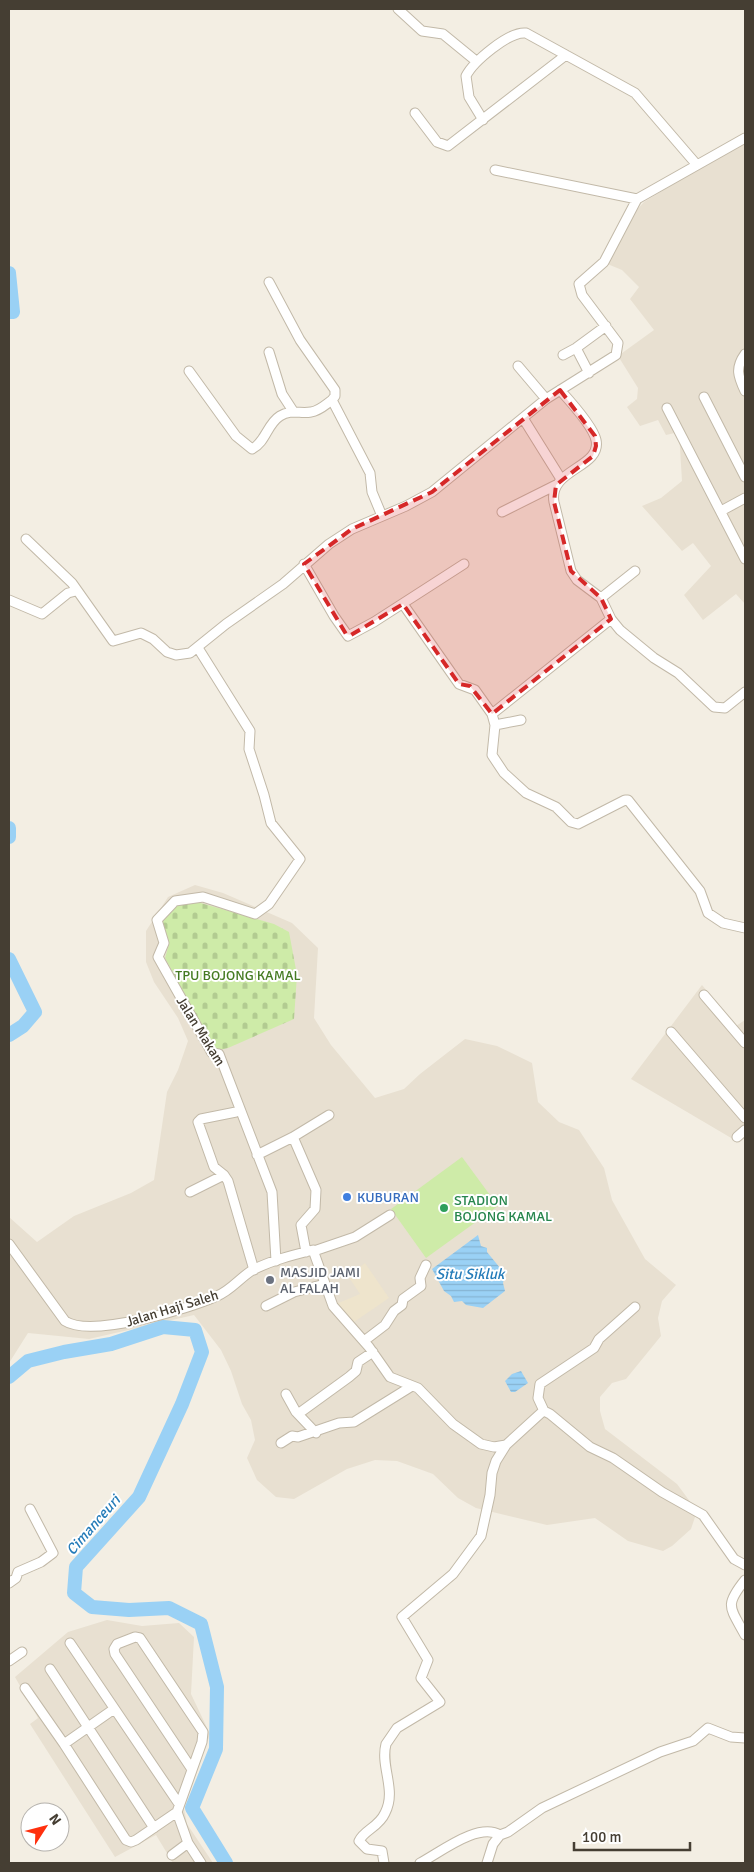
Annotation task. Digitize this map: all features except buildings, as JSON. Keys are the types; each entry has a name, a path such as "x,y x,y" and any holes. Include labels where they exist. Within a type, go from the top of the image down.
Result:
{"street":[{"path":"398,9 422,31 443,34 476,61"},
{"path":"483,120 469,97 466,76 476,61 521,32 532,35 640,97 697,165"},
{"path":"414,113 437,142 445,146 453,144 566,56"},
{"path":"26,539 64,573 113,641 141,633 153,639 167,652 176,655 190,654 218,630 283,584 328,544 352,529 406,506 432,492 546,399 617,353 618,343 578,287 604,262 637,199 745,138"},
{"path":"495,170 637,199"},
{"path":"189,371 236,436 248,448 252,449 262,441 274,420 281,415 293,411 316,411 332,400 335,396 335,390 300,340 270,282"},
{"path":"563,355 606,326"},
{"path":"576,348 590,372"},
{"path":"269,352 282,394 293,411"},
{"path":"745,354 739,363 737,374 745,391"},
{"path":"518,366 546,399"},
{"path":"502,512 558,482 593,456 596,446 594,436 560,390"},
{"path":"704,397 745,477"},
{"path":"332,400 370,473 372,492 382,516"},
{"path":"667,408 745,559"},
{"path":"523,418 558,482 553,496 568,566 577,580 601,598 611,619 636,643 678,673 714,707 725,708 745,692"},
{"path":"721,511 745,498"},
{"path":"304,564 338,624 348,636 403,604 464,564"},
{"path":"601,598 636,571"},
{"path":"9,600 42,614 68,593 76,591"},
{"path":"403,604 459,684 475,690 492,714 495,725 492,755 504,773 526,793 556,807 571,822 578,824 624,800 628,800 700,891 708,913 723,923 745,928"},
{"path":"492,714 611,619"},
{"name":"Jalan Makam","path":"198,648 250,731 249,749 271,824 300,860 268,904 255,914 203,897 175,901 157,920 164,943 158,957 212,1053 219,1054 272,1192 276,1261"},
{"path":"495,725 521,720"},
{"path":"704,995 745,1043"},
{"path":"671,1032 745,1118"},
{"path":"236,1112 201,1119 198,1122 214,1167 224,1175 231,1189 254,1270"},
{"path":"257,1155 293,1137 329,1115"},
{"path":"737,1137 745,1130"},
{"path":"293,1137 316,1190 315,1209 300,1224 333,1306 373,1352 390,1377 421,1390 453,1424 481,1444 494,1447 506,1445"},
{"path":"190,1192 224,1175"},
{"name":"Jalan Haji Saleh","path":"9,1244 59,1314 71,1324 95,1327 130,1323 217,1297 254,1270 276,1261 355,1237 390,1215"},
{"path":"364,1341 385,1326 394,1310 402,1305 403,1300 421,1286 420,1278 426,1265"},
{"path":"266,1306 294,1292 325,1284"},
{"path":"635,1308 599,1339 594,1348 540,1384 538,1398 544,1411 590,1447 613,1458 662,1492 703,1515 734,1559 745,1564"},
{"path":"298,1414 348,1378 356,1371 358,1362 373,1352"},
{"path":"280,1443 292,1436 298,1437 333,1425 354,1422 412,1386"},
{"path":"286,1394 298,1414 316,1432"},
{"path":"384,1863 382,1851 367,1850 359,1841 378,1824 388,1807 390,1788 386,1744 397,1728 440,1702 421,1678 428,1660 402,1618 453,1574 481,1536 490,1495 493,1468 506,1445 544,1411"},
{"path":"9,1582 16,1578 18,1572 41,1562 53,1554 30,1509"},
{"path":"745,1580 731,1600 732,1609 745,1635"},
{"path":"25,1688 126,1840 133,1842 178,1808 202,1742 203,1734 201,1728 140,1638 135,1637 117,1644 114,1649 115,1654 191,1768"},
{"path":"70,1643 178,1808 188,1843 200,1863"},
{"path":"9,1660 22,1652"},
{"path":"50,1669 154,1828"},
{"path":"64,1744 90,1728 114,1709"},
{"path":"487,1863 493,1844 500,1835 504,1835 542,1808 660,1752 693,1740 708,1728 731,1737 744,1738"},
{"path":"420,1863 480,1831 494,1831 500,1835"},
{"path":"172,1855 188,1843"}],"highlighted area":[{"path":"560,390 595,436 596,446 593,456 556,485 554,502 571,571 601,598 611,619 492,714 470,686 459,684 403,604 351,635 346,634 304,564 352,529 432,492"}],"shaded area":[{"path":"745,140 745,604 736,594 703,620 684,595 711,566 693,543 682,551 642,506 661,498 682,481 679,432 666,435 658,420 640,426 627,407 637,399 638,388 618,356 654,330 630,299 639,287 622,270 605,263 624,234 634,213 644,202"},
{"path":"195,885 223,893 292,923 318,948 314,1018 331,1045 375,1098 404,1089 465,1039 497,1046 532,1063 538,1102 559,1122 579,1130 604,1168 612,1200 645,1259 676,1285 662,1301 658,1318 661,1336 626,1379 612,1383 600,1397 600,1411 605,1429 677,1484 697,1511 691,1529 672,1546 663,1551 628,1541 595,1518 547,1525 476,1508 458,1498 433,1474 397,1461 375,1460 347,1469 294,1499 276,1497 257,1480 247,1458 255,1440 251,1420 242,1404 231,1371 221,1350 194,1315 89,1339 28,1333 9,1363 9,1217 37,1242 74,1216 131,1193 154,1180 167,1092 178,1070 188,1041 178,1018 154,982 146,962 146,931 168,897"},
{"path":"702,985 736,1026 745,1020 745,1137 738,1142 631,1079"},
{"path":"365,1263 389,1298 351,1324 336,1304 360,1294 348,1276"},
{"path":"107,1620 142,1626 179,1623 194,1637 191,1694 210,1734 184,1809 187,1824 213,1863 173,1863 156,1835 115,1857 30,1724 38,1718 15,1677 68,1632"}],"green space":[{"name":"TPU BOJONG KAMAL","path":"197,902 274,924 289,932 297,975 294,1019 228,1048 215,1051 165,958 169,944 162,922 176,905"},
{"name":"STADION BOJONG KAMAL","path":"462,1157 498,1206 426,1258 391,1209"}],"water":[{"name":"Situ Sikluk","path":"478,1235 481,1246 487,1248 487,1252 505,1274 503,1283 505,1291 483,1308 466,1305 462,1301 454,1302 451,1296 444,1291 432,1269"},
{"path":"521,1371 528,1383 515,1392 511,1392 505,1381 512,1374"}],"waterway":[{"name":"Cimanceuri","path":"9,273 13,312 9,312"},
{"name":"Cimanceuri","path":"9,828 9,837"},
{"name":"Cimanceuri","path":"9,959 35,1012 23,1026 9,1035"},
{"name":"Cimanceuri","path":"9,1377 28,1361 64,1352 111,1344 163,1327 195,1330 202,1352 182,1404 139,1497 76,1567 74,1593 92,1607 129,1610 169,1608 201,1624 217,1687 216,1749 192,1808 226,1863"}],"place":[{"name":"KUBURAN","path":"347,1197"},
{"name":"STADION BOJONG KAMAL","path":"444,1208"},
{"name":"MASJID JAMI AL FALAH","path":"270,1280"}]}
